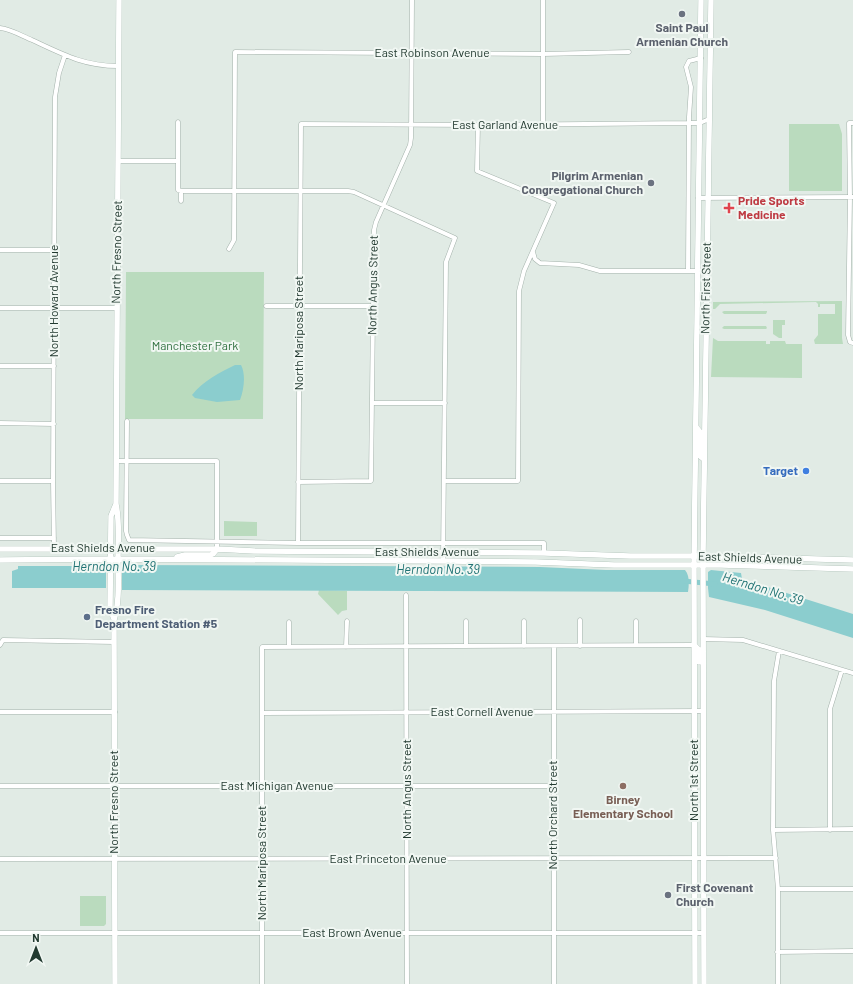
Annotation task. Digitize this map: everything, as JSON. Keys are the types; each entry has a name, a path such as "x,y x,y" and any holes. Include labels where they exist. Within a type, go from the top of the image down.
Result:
{"main road":[{"name":"North Fresno Street","path":"115,984 114,620 118,608 118,515 116,504 116,308 119,0"},
{"name":"North First Street","path":"694,575 701,0"},
{"name":"North First Street","path":"703,576 711,0"},
{"path":"696,427 700,432 700,456 704,459"},
{"name":"North Fresno Street","path":"114,620 110,608 110,559 111,516 116,504"},
{"name":"East Shields Avenue","path":"0,549 118,548 254,551 544,553 853,560"},
{"path":"167,559 185,555 210,555 217,549"},
{"name":"East Shields Avenue","path":"0,560 167,559 443,561 853,569"},
{"name":"North 1st Street","path":"694,575 695,984"},
{"name":"North 1st Street","path":"703,576 704,984"},
{"path":"694,645 699,650 703,694"}],"street":[{"name":"North Angus Street","path":"298,482 370,481 374,230 376,222 410,145 412,0"},
{"path":"543,0 543,125"},
{"path":"0,28 10,30 65,56 85,63 98,66 118,66"},
{"name":"East Robinson Avenue","path":"235,191 235,52 543,54 629,52"},
{"name":"North Howard Avenue","path":"54,548 55,97 59,73 65,56"},
{"path":"688,270 689,117 691,87 686,67 689,61 701,58"},
{"name":"East Garland Avenue","path":"301,124 690,124 700,123 709,119"},
{"path":"178,122 178,190 181,191 181,201"},
{"path":"851,123 848,335 852,342"},
{"name":"North Mariposa Street","path":"298,543 301,124"},
{"path":"444,481 518,481 519,291 524,271 554,202 477,171 478,125"},
{"path":"118,161 178,161"},
{"path":"181,191 348,191 360,194 455,238 446,262 443,561"},
{"path":"228,250 234,240 235,191"},
{"path":"698,198 851,197"},
{"path":"0,250 54,250"},
{"path":"533,252 535,259 540,263 579,265 600,271 707,271"},
{"path":"266,306 372,306"},
{"path":"0,308 116,308"},
{"path":"0,366 54,366"},
{"path":"372,403 445,403"},
{"path":"127,421 126,531 130,540 298,543 544,543 544,553"},
{"path":"0,423 54,424"},
{"path":"117,461 217,461 217,549"},
{"path":"0,481 53,481"},
{"name":"East Shields Avenue","path":"0,538 54,538"},
{"name":"North Angus Street","path":"406,595 407,984"},
{"path":"580,620 580,646"},
{"path":"346,647 347,621"},
{"path":"466,621 466,646"},
{"path":"524,621 524,646"},
{"path":"636,621 636,645"},
{"path":"289,622 289,647 694,645"},
{"path":"703,639 743,640 853,673"},
{"path":"0,645 3,640 114,642"},
{"name":"North Orchard Street","path":"554,646 554,984"},
{"name":"North Mariposa Street","path":"262,984 262,647 289,647"},
{"path":"778,984 778,889 776,858 773,849 773,830 774,681 780,651"},
{"path":"830,830 830,709 842,670"},
{"name":"East Cornell Avenue","path":"262,713 703,711"},
{"path":"0,712 115,712"},
{"name":"East Michigan Avenue","path":"0,786 553,786"},
{"path":"773,830 853,829"},
{"name":"East Princeton Avenue","path":"0,859 776,858"},
{"path":"778,889 853,889"},
{"name":"East Brown Avenue","path":"0,933 703,932"},
{"path":"777,952 853,951"}],"green space":[{"path":"789,124 839,124 842,134 842,191 789,191"},
{"name":"Manchester Park","path":"126,272 264,272 263,419 125,419"},
{"path":"842,301 843,344 815,344 814,340 818,335 818,314 835,314 835,304 820,304 820,307 818,307 816,302 720,304 713,309 713,302"},
{"path":"722,312 767,312 766,314 724,314"},
{"path":"773,320 785,320 785,325 782,325 782,338 779,338 773,334"},
{"path":"724,326 766,326 767,328 724,329 722,328"},
{"path":"713,338 718,341 766,341 766,344 770,344 770,341 785,341 786,344 802,344 802,378 711,377"},
{"path":"224,521 257,522 257,536 224,536"},
{"path":"319,590 347,591 347,610 342,611 338,615 318,594"},
{"path":"80,896 106,896 106,924 104,926 80,926"}],"water":[{"path":"235,365 241,365 244,373 243,392 240,400 217,402 195,398 192,395 206,381"},
{"path":"127,565 540,567 606,570 685,570 688,575 689,584 688,592 122,590 122,569"},
{"path":"18,566 104,566 106,568 106,588 12,588 12,571 18,569"},
{"path":"711,570 741,573 742,579 853,614 853,638 765,610 709,597 708,572"}],"waterway":[{"name":"Herndon No. 39","path":"683,581 715,584"}],"place":[{"name":"Saint Paul Armenian Church","path":"682,14"},
{"name":"Pilgrim Armenian Congregational Church","path":"651,183"},
{"name":"Pride Sports Medicine","path":"729,208"},
{"name":"Target","path":"806,471"},
{"name":"Fresno Fire Department Station #5","path":"87,617"},
{"name":"Birney Elementary School","path":"623,786"},
{"name":"First Covenant Church","path":"668,895"}]}
